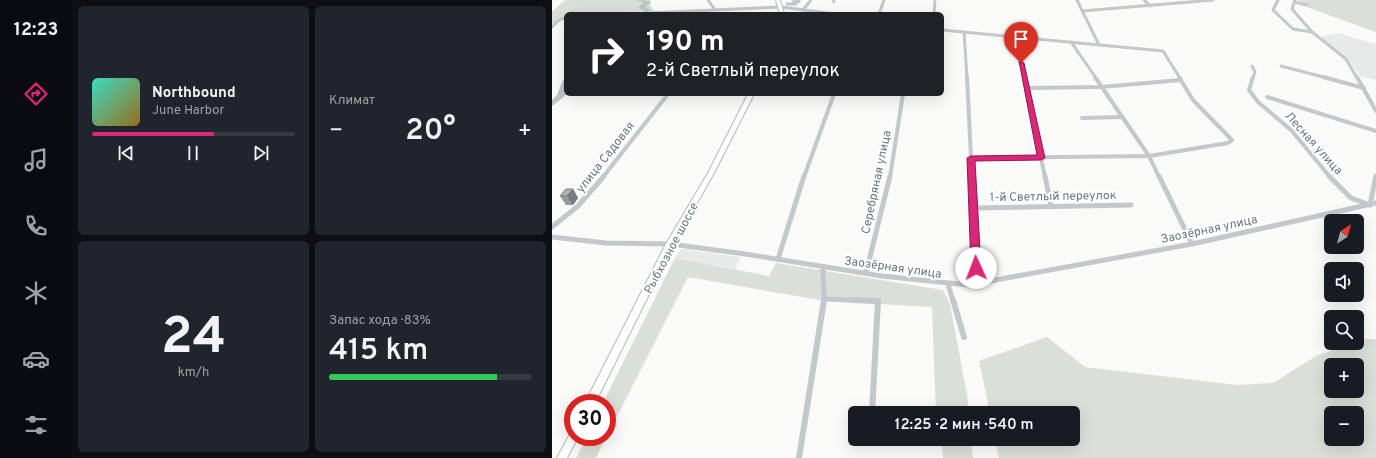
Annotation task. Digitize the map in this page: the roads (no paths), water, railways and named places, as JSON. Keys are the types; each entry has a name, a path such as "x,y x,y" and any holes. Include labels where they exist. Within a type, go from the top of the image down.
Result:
{"street":[{"path":"708,0 715,10"},
{"path":"778,0 782,12"},
{"path":"786,0 789,8"},
{"path":"787,4 795,4 799,2 799,0"},
{"path":"803,10 811,0"},
{"path":"880,12 884,0"},
{"path":"934,12 935,0"},
{"path":"1077,0 1099,45"},
{"path":"1144,0 1150,6"},
{"path":"1082,11 1213,0"},
{"path":"1278,0 1273,10 1293,29 1312,32"},
{"path":"1307,6 1295,1 1292,9 1312,32 1346,59 1376,111"},
{"path":"688,12 781,7 819,12"},
{"path":"552,27 564,18"},
{"path":"944,30 1163,51 1193,100 1232,140 1228,143 1149,156 971,158"},
{"path":"964,32 974,208 976,283"},
{"path":"1016,37 1051,206"},
{"path":"1071,42 1149,156 1192,244"},
{"name":"Лесная улица","path":"1252,66 1255,72 1249,90 1258,102 1292,131 1335,183 1351,198 1370,205"},
{"path":"1281,66 1364,88"},
{"path":"1026,88 1101,87 1181,80"},
{"name":"улица Садовая","path":"552,227 578,206 592,191 666,96"},
{"name":"Рыбхозное шоссе","path":"595,394 670,244 711,173 750,96"},
{"path":"778,259 805,172 833,96"},
{"name":"Серебряная улица","path":"866,273 890,175 903,96"},
{"path":"1267,97 1376,131"},
{"path":"1082,118 1122,117"},
{"path":"1370,205 1376,176"},
{"name":"Заозёрная улица","path":"552,237 606,244 670,244 778,259 822,267 948,284 968,285 1192,244 1376,204"},
{"name":"1-й Светлый переулок","path":"974,208 1131,205"},
{"path":"799,458 814,374 824,299 822,267"},
{"path":"948,284 964,337"},
{"path":"824,299 878,301 872,406"},
{"path":"562,458 568,446"}],"waterway":[{"path":"639,0 648,2 641,7 647,10 647,12"},
{"path":"552,104 561,96 564,86"}]}
